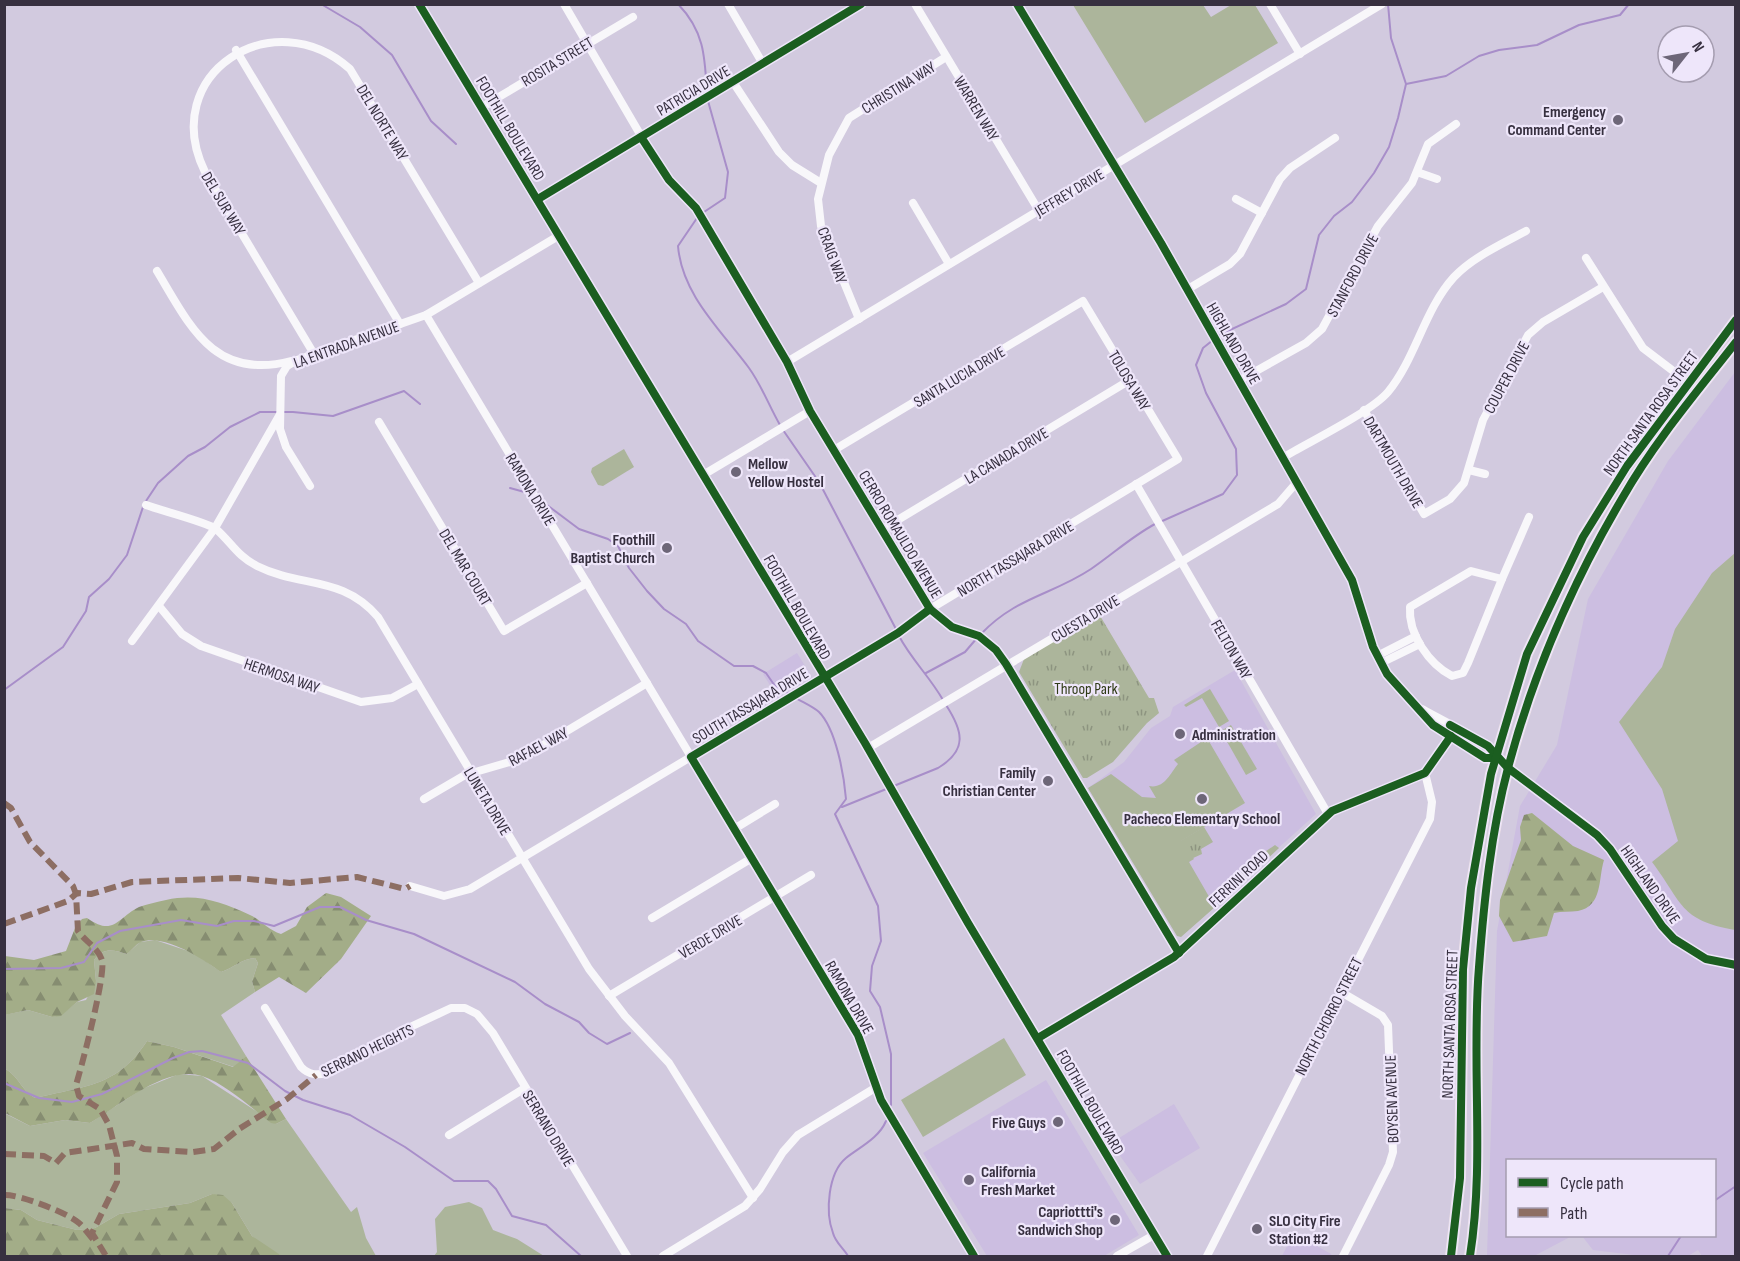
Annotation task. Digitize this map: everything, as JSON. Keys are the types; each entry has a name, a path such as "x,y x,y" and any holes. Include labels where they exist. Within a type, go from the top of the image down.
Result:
{"highway":[{"name":"NORTH SANTA ROSA STREET","path":"1470,1257 1476,1184 1478,970 1490,861 1508,768 1540,671 1588,561 1623,497 1736,320"},
{"name":"NORTH SANTA ROSA STREET","path":"1451,1257 1460,1178 1463,969 1477,848 1496,758 1527,654 1583,537 1627,465 1693,386 1736,342"}],"street":[{"name":"FOOTHILL BOULEVARD","path":"419,4 560,235 823,677 868,748 1167,1257"},
{"name":"CERRO ROMAULDO AVENUE","path":"564,4 669,180 696,208 787,362 810,411 930,609 952,627 979,636 996,651 1006,664 1179,952"},
{"path":"728,4 763,63"},
{"name":"PATRICIA DRIVE","path":"538,199 861,4"},
{"name":"WARREN WAY","path":"915,4 1039,211"},
{"name":"HIGHLAND DRIVE","path":"1017,4 1188,289 1284,456 1352,579 1379,659 1394,684 1433,725 1485,758 1496,758"},
{"path":"1270,4 1300,54"},
{"name":"JEFFREY DRIVE","path":"787,362 1376,6"},
{"name":"ROSITA STREET","path":"482,106 633,17"},
{"name":"DEL NORTE WAY","path":"236,50 262,40 289,38 316,45 340,59 358,81 479,284"},
{"path":"236,50 400,324"},
{"name":"DEL SUR WAY","path":"236,50 214,68 200,92 193,118 195,146 205,172 314,354"},
{"name":"CHRISTINA WAY","path":"821,183 829,154 849,118 946,57"},
{"path":"733,82 778,152 792,165 821,183"},
{"name":"STANFORD DRIVE","path":"1240,381 1306,343 1322,329 1378,226 1406,192 1428,144 1456,124"},
{"path":"1188,289 1234,261 1286,171 1335,138"},
{"path":"1417,172 1437,179"},
{"name":"CRAIG WAY","path":"821,183 818,199 821,226 858,319"},
{"path":"1236,200 1262,213"},
{"path":"913,203 949,264"},
{"path":"1284,456 1378,402 1392,387 1440,295 1454,277 1472,262 1526,231"},
{"name":"LA ENTRADA AVENUE","path":"132,641 215,528 270,434 280,413 281,376 287,366 297,360 426,315 560,235"},
{"path":"1586,258 1644,348 1693,386"},
{"path":"157,271 193,329 217,353 249,364 273,365 297,360"},
{"name":"COUPER DRIVE","path":"1424,514 1450,499 1464,483 1470,470 1483,420 1524,340 1538,326 1603,287"},
{"name":"TOLOSA WAY","path":"1083,301 1178,459"},
{"name":"SANTA LUCIA DRIVE","path":"834,450 1083,301"},
{"name":"RAMONA DRIVE","path":"426,315 858,1035 875,1088 974,1257"},
{"name":"LA CANADA DRIVE","path":"881,530 1130,380"},
{"name":"DARTMOUTH DRIVE","path":"1364,410 1424,514"},
{"path":"704,475 810,411"},
{"path":"280,413 284,442 310,486"},
{"name":"DEL MAR COURT","path":"379,422 504,631 587,583"},
{"name":"NORTH TASSAJARA DRIVE","path":"823,677 898,633 930,609 1178,459"},
{"path":"1470,470 1485,474"},
{"name":"CUESTA DRIVE","path":"868,748 1278,504 1297,483"},
{"name":"FELTON WAY","path":"1136,484 1328,814"},
{"path":"146,505 215,528"},
{"path":"1502,579 1471,571 1410,607 1410,616 1418,640 1438,668 1452,676 1463,673 1529,517"},
{"name":"LUNETA DRIVE","path":"215,528 231,548 258,566 334,586 359,598 378,617 522,858 609,996 669,1063 753,1198"},
{"name":"HERMOSA WAY","path":"159,606 182,634 201,646 351,699 382,701 418,684"},
{"path":"1379,659 1418,640"},
{"name":"SOUTH TASSAJARA DRIVE","path":"410,886 436,895 453,895 470,889 823,677"},
{"name":"RAFAEL WAY","path":"424,800 471,772 520,759 647,683"},
{"name":"HIGHLAND DRIVE","path":"1411,702 1488,746 1496,758 1508,768 1598,835 1662,926 1674,939 1706,959 1736,965"},
{"path":"1425,773 1451,736"},
{"name":"FERRINI ROAD","path":"1038,1038 1179,952 1328,814 1425,773"},
{"name":"NORTH CHORRO STREET","path":"1207,1257 1430,819 1432,802 1425,773"},
{"path":"734,829 775,804"},
{"path":"652,918 752,858"},
{"name":"VERDE DRIVE","path":"609,996 811,875"},
{"name":"BOYSEN AVENUE","path":"1341,992 1382,1016 1388,1025 1392,1152 1389,1165 1343,1257"},
{"name":"SERRANO HEIGHTS","path":"265,1008 301,1067 306,1073 316,1075 328,1072 391,1036 416,1027 444,1011 465,1008"},
{"name":"SERRANO DRIVE","path":"465,1008 477,1014 487,1024 627,1257"},
{"path":"448,1135 525,1088"},
{"path":"663,1257 736,1213 753,1198 783,1152 798,1135 875,1088"},
{"path":"1117,1257 1154,1234"}],"shaded area":[{"path":"1735,372 1735,1256 1702,1256 1698,1250 1688,1256 1642,1256 1593,1250 1583,1237 1716,1237 1716,1159 1506,1159 1506,1237 1570,1237 1534,1256 1487,1256 1497,931 1520,806 1557,745 1588,599 1668,461"},
{"path":"797,653 812,677 778,698 763,674"},
{"name":"Pacheco Elementary School","path":"1235,670 1316,814 1180,937 1088,788 1124,762 1151,728 1170,716 1173,707"},
{"path":"1046,1080 1139,1235 1104,1256 987,1256 923,1153"},
{"path":"1174,1104 1200,1148 1140,1184 1111,1143"},
{"path":"1294,1233 1331,1254 1332,1256 1282,1256"}],"green space":[{"path":"1073,5 1203,5 1211,17 1231,5 1255,5 1278,43 1145,123"},
{"path":"624,449 634,467 603,486 598,485 591,472 592,468"},
{"path":"1735,553 1735,930 1717,926 1692,915 1677,899 1652,862 1678,841 1662,789 1619,722 1662,667 1675,629 1712,573"},
{"name":"Throop Park","path":"1099,614 1149,698 1154,698 1159,713 1147,723 1113,762 1087,778 1083,778 1019,672 1024,659"},
{"path":"1210,689 1229,721 1219,727 1202,698 1186,707 1184,705"},
{"path":"1231,725 1257,769 1246,775 1221,731"},
{"path":"1207,738 1245,803 1181,841 1194,859 1189,862 1215,907 1181,937 1177,936 1088,788 1111,774 1142,797 1156,798 1149,786 1163,783 1178,764 1174,760"},
{"path":"1532,813 1573,846 1604,860 1598,891 1592,904 1578,911 1554,913 1547,936 1513,942 1499,916 1500,900 1521,840 1520,827 1524,815"},
{"path":"1204,827 1213,842 1201,849 1202,854 1191,859 1180,841"},
{"path":"1275,845 1279,848 1246,879 1243,878 1241,872 1244,866"},
{"path":"326,893 341,897 371,916 341,959 306,993 279,977 255,992 252,981 258,963 255,958 221,972 172,944 150,940 139,943 127,954 117,951 101,953 94,960 96,981 94,994 77,1002 61,1016 52,1017 28,1010 5,1015 5,956 34,960 66,951 75,928 82,919 87,918 103,926 110,926 145,905 178,898 199,898 239,910 281,934 296,926 307,907"},
{"path":"155,940 194,953 221,972 255,958 258,963 252,981 255,992 221,1015 246,1056 234,1067 174,1047 147,1041 124,1068 112,1076 84,1087 35,1098 30,1095 5,1069 4,1015 28,1010 52,1017 61,1015 77,1002 86,1000 96,981 94,960 101,953 117,951 127,954 140,942"},
{"path":"1004,1038 1026,1075 923,1137 901,1100"},
{"path":"147,1041 174,1047 233,1067 246,1056 286,1119 276,1124 271,1123 220,1084 202,1076 188,1074 159,1081 129,1097 90,1123 65,1120 30,1126 5,1113 5,1069 35,1098 84,1087 112,1076 136,1056"},
{"path":"179,1074 202,1076 276,1124 286,1119 351,1212 357,1207 366,1238 376,1256 282,1256 260,1244 252,1236 232,1203 212,1194 190,1203 119,1214 95,1228 77,1230 37,1220 21,1210 5,1208 4,1113 30,1126 65,1120 90,1123 142,1089"},
{"path":"212,1194 223,1195 232,1203 252,1236 282,1256 5,1256 5,1208 21,1210 37,1220 77,1230 95,1228 119,1214 190,1203"},
{"path":"469,1202 482,1208 493,1230 517,1239 544,1256 434,1256 437,1252 435,1219 445,1207"}],"waterway":[{"path":"321,4 360,27 392,55 431,121 456,144"},
{"path":"678,4 687,14 699,35 704,57 707,95"},
{"path":"1217,336 1286,304 1306,289 1319,235 1334,216 1352,202 1374,173 1389,147 1406,84 1391,38 1388,4"},
{"path":"1406,84 1446,76 1479,56 1499,50 1537,45 1579,25 1620,15 1629,4"},
{"path":"701,214 725,198 728,172 708,101"},
{"path":"697,218 678,246 687,280 704,311 754,375 780,425"},
{"path":"1160,522 1223,494 1237,475 1236,449 1206,393 1196,365 1203,348 1213,340"},
{"path":"4,690 63,647 86,611 89,597 109,579 127,555 144,504 158,483 188,456 205,447 230,427 260,412 293,412 333,416 404,391 420,404"},
{"path":"783,430 819,482 897,631"},
{"path":"510,488 528,493"},
{"path":"543,502 579,529 608,539 618,546 629,568 647,591 664,609 686,624 698,641 734,666 753,666 766,673 775,686 789,694"},
{"path":"981,634 1007,612 1077,578 1155,524"},
{"path":"899,636 943,700"},
{"path":"926,673 965,652 977,638"},
{"path":"794,697 819,712 830,729 841,765 846,799 835,814 878,906 881,941 872,966 870,991 880,1007 891,1054 891,1105"},
{"path":"842,807 938,768 948,761 960,740 956,723 946,705"},
{"path":"4,969 61,968 84,962 97,943 120,931 181,920 217,926 234,921 254,921 274,926 320,907 340,907 366,920 414,934 515,982 545,1004 579,1022 589,1033 607,1044 630,1033"},
{"path":"4,1083 39,1098 72,1102 102,1094 189,1052 202,1051 248,1063 285,1091 303,1100 350,1115 405,1147 454,1181 488,1181 496,1189 512,1216 546,1225 581,1256"},
{"path":"848,1256 834,1236 829,1215 832,1183 835,1173 846,1158 874,1137 886,1121"},
{"path":"1716,1200 1736,1186"},
{"path":"1668,1256 1680,1237"}],"marked path":[{"path":"4,803 11,808 30,842 73,886 76,894 78,931 98,952 102,960 97,1001 76,1085 79,1096 100,1109 109,1125 117,1156 117,1182 92,1233 106,1256"},
{"path":"4,924 68,901 77,893 91,894 132,882 238,878 290,883 357,877 405,889 410,886"},
{"path":"4,1154 44,1156 56,1163 65,1153 132,1143 144,1149 193,1152 214,1149 239,1129 287,1099 316,1075"},
{"path":"4,1195 31,1201 65,1214 79,1223 95,1241"}],"cycle path":[{"path":"419,4 865,743 968,923 1167,1256"},
{"path":"538,199 861,4"},
{"path":"1017,4 1161,243 1352,580 1373,647 1387,674 1433,725 1485,758 1496,758"},
{"path":"641,137 669,180 696,208 787,362 810,411 930,609 952,627 979,636 996,650 1179,953"},
{"path":"1451,1256 1460,1178 1463,969 1471,888 1491,774 1527,654 1583,537 1627,466 1736,320"},
{"path":"1470,1256 1477,1184 1476,1039 1483,917 1497,817 1518,733 1556,628 1605,529 1649,456 1736,342"},
{"path":"930,609 898,633 691,757 858,1035 881,1100 974,1256"},
{"path":"1450,725 1488,746 1508,768 1597,835 1610,849 1662,926 1674,939 1706,959 1736,965"},
{"path":"1038,1038 1174,957 1332,811 1425,773 1451,736"}],"place":[{"name":"Emergency Command Center","path":"1618,120"},
{"name":"Mellow Yellow Hostel","path":"736,472"},
{"name":"Foothill Baptist Church","path":"667,548"},
{"name":"Administration","path":"1180,734"},
{"name":"Family Christian Center","path":"1048,781"},
{"name":"Pacheco Elementary School","path":"1202,799"},
{"name":"Five Guys","path":"1058,1122"},
{"name":"California Fresh Market","path":"969,1180"},
{"name":"Capriottti's Sandwich Shop","path":"1115,1220"},
{"name":"SLO City Fire Station #2","path":"1257,1229"}]}
